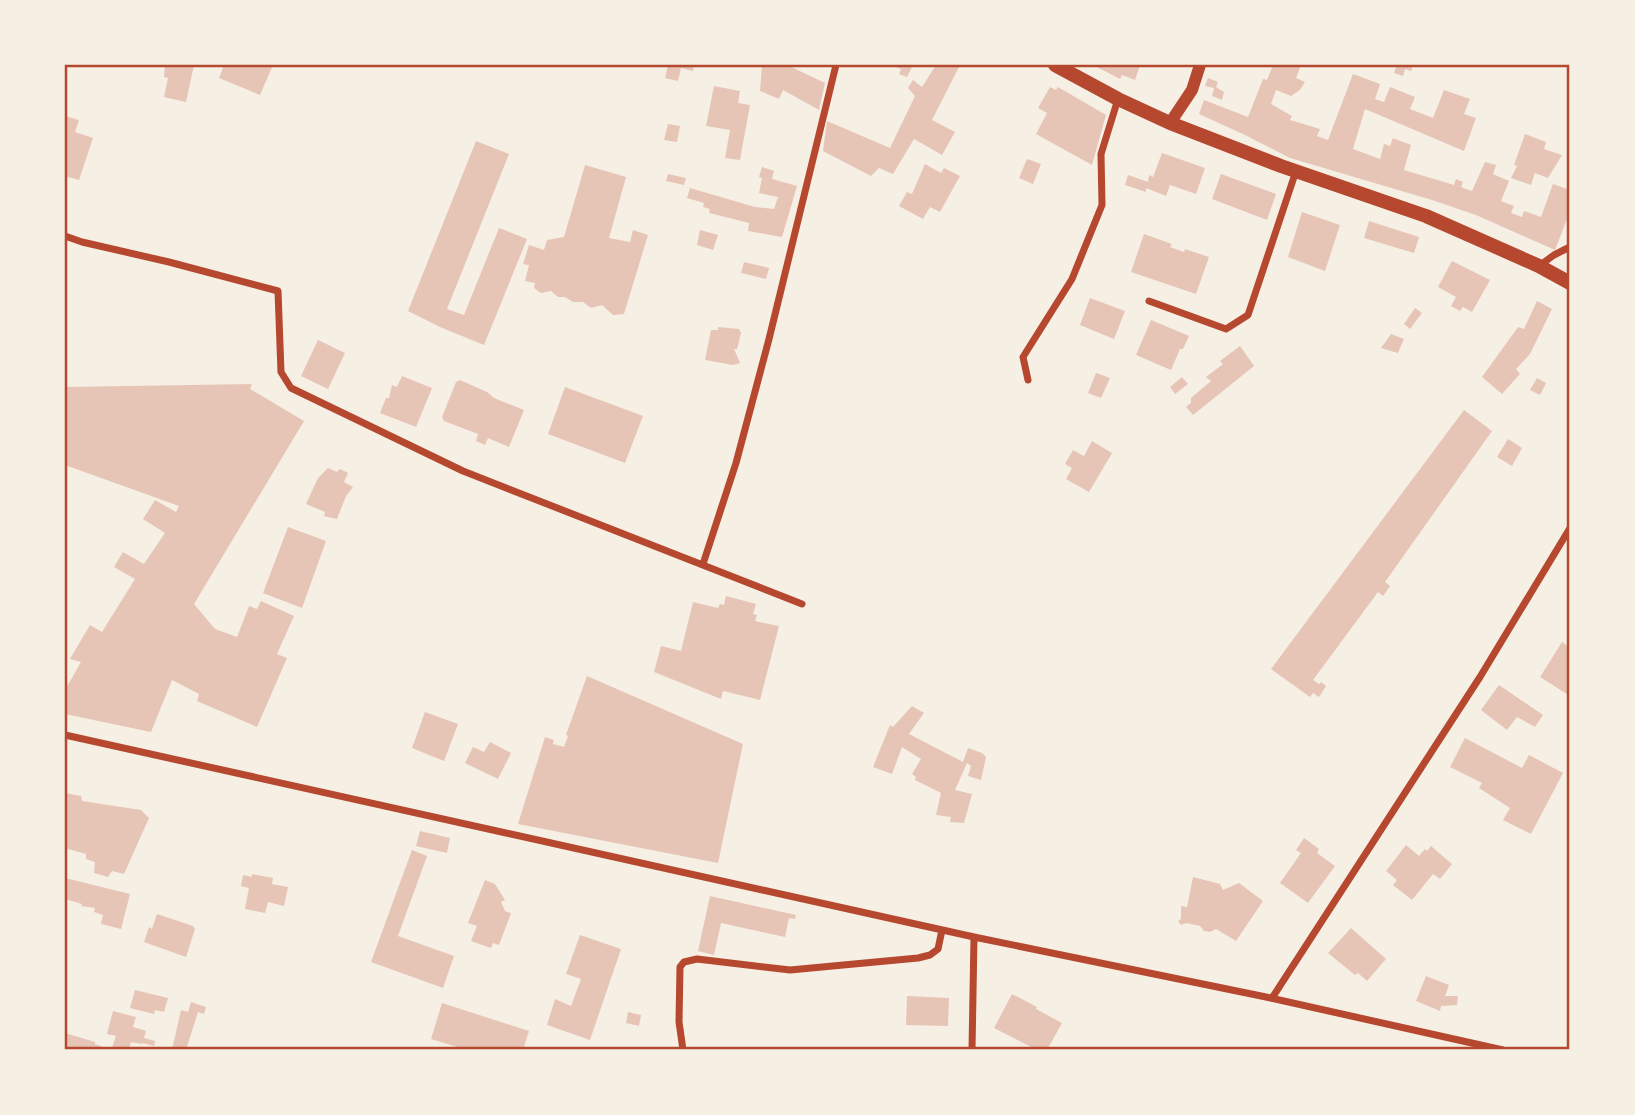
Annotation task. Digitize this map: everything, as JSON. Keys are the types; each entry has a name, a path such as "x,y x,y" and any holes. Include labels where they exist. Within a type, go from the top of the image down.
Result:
{"main road":[{"path":"1055,65 1118,99 1170,122 1296,171 1426,216 1539,266 1570,283"}],"street":[{"path":"703,564 746,426 836,65"},
{"path":"1170,122 1192,90 1200,65"},
{"path":"1028,380 1023,357 1072,279 1102,205 1101,154 1118,99"},
{"path":"1149,301 1226,329 1248,315 1296,171"},
{"path":"65,236 278,291 281,372 290,388 463,471 802,604"},
{"path":"1539,266 1570,247"},
{"path":"1272,998 1480,677 1570,528"},
{"path":"65,735 942,930 1272,998 1503,1050"},
{"path":"683,1050 679,1022 680,967 684,962 697,959 790,970 918,958 930,955 938,949 942,930"},
{"path":"972,1050 974,937"}],"building":[{"path":"165,65 194,65 186,102 164,97 168,78 164,77"},
{"path":"224,65 273,65 260,95 219,78"},
{"path":"668,65 694,65 693,71 681,68 678,81 665,78"},
{"path":"762,65 787,65 825,83 819,110 783,90 779,99 760,91"},
{"path":"890,65 913,65 907,77 899,74 901,69"},
{"path":"936,65 959,67 932,120 955,132 942,155 914,139 893,174 879,168 871,176 823,151 827,121 890,148 915,96 908,88 913,80 922,87"},
{"path":"1093,65 1140,65 1135,80 1122,75 1120,79"},
{"path":"1273,65 1301,65 1296,78 1305,82 1300,90 1291,96 1276,90 1271,104 1292,116 1290,120 1320,129 1317,136 1328,140 1353,74 1380,84 1375,99 1384,102 1390,87 1415,97 1410,109 1433,118 1444,90 1470,99 1464,114 1476,118 1464,151 1365,109 1353,149 1380,159 1384,144 1390,146 1393,138 1411,145 1404,170 1454,185 1456,179 1463,182 1461,187 1472,191 1485,162 1496,165 1493,174 1509,181 1501,201 1514,206 1511,213 1522,217 1524,211 1541,217 1553,184 1570,190 1570,211 1555,250 1476,215 1290,158 1199,114 1204,100 1248,117 1263,79 1267,80"},
{"path":"1397,65 1413,65 1411,71 1405,69 1403,76 1394,73"},
{"path":"1208,78 1218,82 1216,87 1224,92 1222,100 1212,96 1214,88 1205,86"},
{"path":"714,86 740,91 738,103 750,105 740,160 725,158 730,130 706,126"},
{"path":"1050,87 1056,90 1058,87 1106,115 1092,165 1036,134 1047,113 1038,108"},
{"path":"65,116 79,120 75,132 93,138 79,180 65,176"},
{"path":"668,124 680,126 677,142 664,140"},
{"path":"1525,134 1546,142 1544,149 1562,155 1548,178 1535,173 1531,185 1511,178"},
{"path":"476,141 509,154 447,309 464,315 499,228 527,239 484,345 408,311"},
{"path":"1162,153 1205,168 1196,194 1170,185 1166,196 1146,188 1146,192 1125,185 1128,175 1148,182 1149,175 1153,177"},
{"path":"1027,159 1041,164 1033,184 1019,178"},
{"path":"925,164 941,173 944,168 960,176 940,212 930,207 923,219 899,206 907,192 912,194"},
{"path":"585,165 626,177 609,238 630,242 633,230 648,235 624,314 613,315 602,305 591,308 583,302 558,297 551,291 541,293 534,288 535,283 525,281 529,265 523,264 529,245 544,250 547,240 564,237"},
{"path":"762,167 774,171 772,179 797,186 782,237 748,231 749,223 709,213 710,209 703,207 704,203 687,198 690,188 755,207 774,209 778,197 759,193"},
{"path":"668,174 686,178 684,185 666,181"},
{"path":"1221,174 1276,194 1267,220 1212,199"},
{"path":"1302,212 1340,225 1325,271 1288,257"},
{"path":"1369,221 1419,237 1414,253 1364,238"},
{"path":"700,230 718,235 713,250 697,245"},
{"path":"1144,234 1172,244 1170,247 1184,252 1185,249 1209,257 1196,294 1131,272"},
{"path":"1452,261 1490,280 1472,312 1463,307 1460,311 1451,306 1456,297 1438,287"},
{"path":"744,262 769,268 766,279 741,273"},
{"path":"1090,298 1125,311 1114,339 1080,325"},
{"path":"1537,301 1552,309 1530,354 1516,369 1520,374 1502,394 1482,377 1518,327 1524,329"},
{"path":"1415,308 1422,313 1410,329 1404,324"},
{"path":"1151,320 1189,336 1171,370 1136,355"},
{"path":"718,327 739,329 741,333 737,349 734,349 740,363 733,365 705,360 711,330 718,330"},
{"path":"1391,334 1404,339 1398,353 1381,348"},
{"path":"318,340 345,353 328,389 301,376"},
{"path":"1240,346 1254,366 1193,415 1186,407 1191,403 1191,398 1211,381 1206,377 1223,364 1220,361"},
{"path":"1096,373 1110,378 1101,398 1088,393"},
{"path":"402,376 432,388 416,427 380,413 386,398 389,398 392,385 397,387"},
{"path":"1182,377 1188,384 1175,394 1170,387"},
{"path":"1537,378 1546,383 1540,395 1530,390"},
{"path":"460,380 524,410 509,447 488,438 485,445 476,441 478,434 444,421 442,417 456,382"},
{"path":"252,384 250,389 304,421 194,604 215,629 237,637 249,606 257,609 261,601 294,616 277,654 287,658 257,727 197,701 199,694 172,680 151,732 65,714 65,690 81,662 70,659 90,625 102,632 135,579 114,567 123,552 144,564 165,533 143,519 155,500 176,512 179,506 65,465 65,387"},
{"path":"565,387 643,416 625,463 548,434"},
{"path":"1464,410 1492,431 1385,582 1390,586 1383,596 1378,592 1313,680 1326,686 1319,697 1313,693 1310,697 1271,669"},
{"path":"1508,439 1522,448 1512,466 1497,457"},
{"path":"1092,441 1112,453 1089,492 1066,479 1072,468 1065,464 1073,450 1084,456"},
{"path":"328,468 348,473 344,482 353,487 346,496 337,519 324,516 325,512 306,504 318,478"},
{"path":"288,527 326,541 302,608 263,593"},
{"path":"726,596 756,604 753,614 757,615 755,621 779,626 760,700 723,691 721,699 654,672 661,646 681,651 693,602 718,608 720,604 724,605"},
{"path":"1562,642 1570,648 1570,696 1540,677"},
{"path":"587,676 743,744 718,863 518,824 545,737 554,740 553,744 564,747"},
{"path":"1499,685 1543,715 1535,727 1517,717 1507,730 1481,710"},
{"path":"912,706 924,713 909,734 963,762 968,748 986,757 981,780 968,776 971,766 967,763 955,790 972,794 964,823 950,822 951,817 936,815 941,793 915,780 916,777 912,774 921,759 902,747 892,774 873,767 890,725 893,727"},
{"path":"425,712 458,724 444,761 412,748"},
{"path":"1465,738 1522,768 1529,755 1563,773 1531,834 1503,820 1510,808 1479,788 1482,783 1450,767"},
{"path":"490,742 511,753 498,779 465,763 473,747 484,752"},
{"path":"65,793 81,796 82,801 141,810 149,818 124,874 112,871 108,877 94,873 95,862 86,859 86,854 65,848"},
{"path":"420,831 450,838 447,853 416,846"},
{"path":"1304,838 1319,849 1317,853 1335,866 1308,903 1280,883 1301,853 1296,850"},
{"path":"1406,845 1419,856 1431,846 1452,864 1440,879 1433,874 1412,900 1393,885 1397,880 1386,871"},
{"path":"412,850 427,856 398,936 454,956 443,988 371,962"},
{"path":"252,874 273,878 272,884 288,887 284,906 268,902 265,913 245,909 249,888 241,886 243,875 252,877"},
{"path":"1193,877 1220,884 1223,890 1239,883 1263,901 1236,941 1216,929 1204,931 1200,926 1186,923 1181,925 1178,921 1181,919 1181,906 1187,907"},
{"path":"65,878 130,894 121,929 101,924 103,915 94,912 95,908 81,906 82,904 65,899"},
{"path":"485,880 495,884 505,900 501,902 505,911 511,913 499,945 493,943 491,948 471,941 477,926 468,923"},
{"path":"710,896 796,915 795,919 789,918 785,937 721,923 714,955 698,951"},
{"path":"157,914 193,926 195,929 186,957 144,942"},
{"path":"1351,928 1386,959 1367,981 1358,973 1355,975 1328,953"},
{"path":"580,935 621,949 590,1040 547,1025 555,999 571,1006 581,979 566,974"},
{"path":"1426,976 1449,985 1445,996 1458,996 1457,1005 1441,1006 1440,1011 1416,1001"},
{"path":"135,990 168,998 164,1012 155,1010 154,1014 130,1008"},
{"path":"1012,994 1062,1023 1047,1050 1037,1050 994,1028"},
{"path":"907,996 949,998 948,1026 906,1025"},
{"path":"191,1002 206,1007 204,1014 198,1012 186,1050 172,1050 181,1010 188,1012"},
{"path":"442,1003 529,1031 523,1050 467,1050 431,1039"},
{"path":"113,1011 136,1017 133,1027 146,1031 144,1038 155,1041 154,1046 131,1042 129,1050 112,1048 116,1036 107,1034"},
{"path":"628,1012 641,1015 639,1026 626,1023"},
{"path":"65,1033 95,1042 103,1047 102,1050 65,1050"}]}
